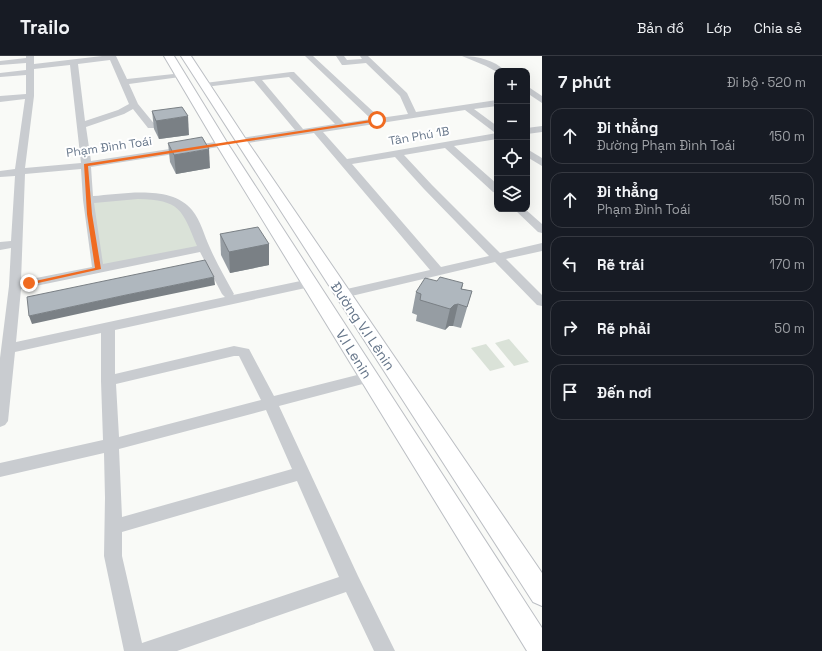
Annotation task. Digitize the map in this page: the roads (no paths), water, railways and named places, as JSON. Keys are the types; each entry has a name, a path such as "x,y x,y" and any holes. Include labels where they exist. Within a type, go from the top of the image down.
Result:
{"main road":[{"name":"V.I Lenin","path":"169,56 222,144 540,650"},
{"name":"Đường V.I Lênin","path":"186,56 342,294 542,594"},
{"path":"222,144 241,141"},
{"path":"320,299 342,294"}],"street":[{"path":"309,56 377,120"},
{"path":"340,56 345,63 367,58 404,95 413,115"},
{"path":"466,56 496,68"},
{"path":"0,63 31,64 74,62 113,57 134,105 151,126"},
{"path":"74,62 81,126 89,164 98,269"},
{"path":"0,75 31,64"},
{"path":"0,421 6,351 15,286 20,171 30,96 31,64"},
{"path":"205,85 292,74 341,126"},
{"path":"125,82 180,75"},
{"path":"256,78 301,132"},
{"path":"530,91 541,98"},
{"path":"0,99 30,96"},
{"path":"530,98 541,98"},
{"path":"241,141 494,103"},
{"path":"81,126 121,112 134,105"},
{"path":"466,108 494,128"},
{"path":"530,130 542,128"},
{"path":"317,130 438,271"},
{"name":"Tân Phú 1B","path":"346,162 494,137"},
{"name":"Phạm Đình Toái","path":"0,174 89,164 222,144"},
{"path":"447,145 494,187"},
{"path":"398,154 428,187 542,302"},
{"path":"530,154 542,163"},
{"path":"93,199 148,196 172,200 181,205 188,212 204,248 228,294"},
{"path":"522,212 542,230"},
{"path":"0,246 16,244"},
{"path":"342,294 542,247"},
{"path":"15,286 204,248"},
{"path":"6,351 228,294 307,280"},
{"path":"6,351 307,280"},
{"path":"108,327 110,445 114,498 113,556 134,651"},
{"path":"108,381 234,351 241,351 246,354 270,403 351,582 385,651"},
{"path":"0,470 110,445 368,376"},
{"path":"113,527 302,473"},
{"path":"148,651 351,582"}]}
